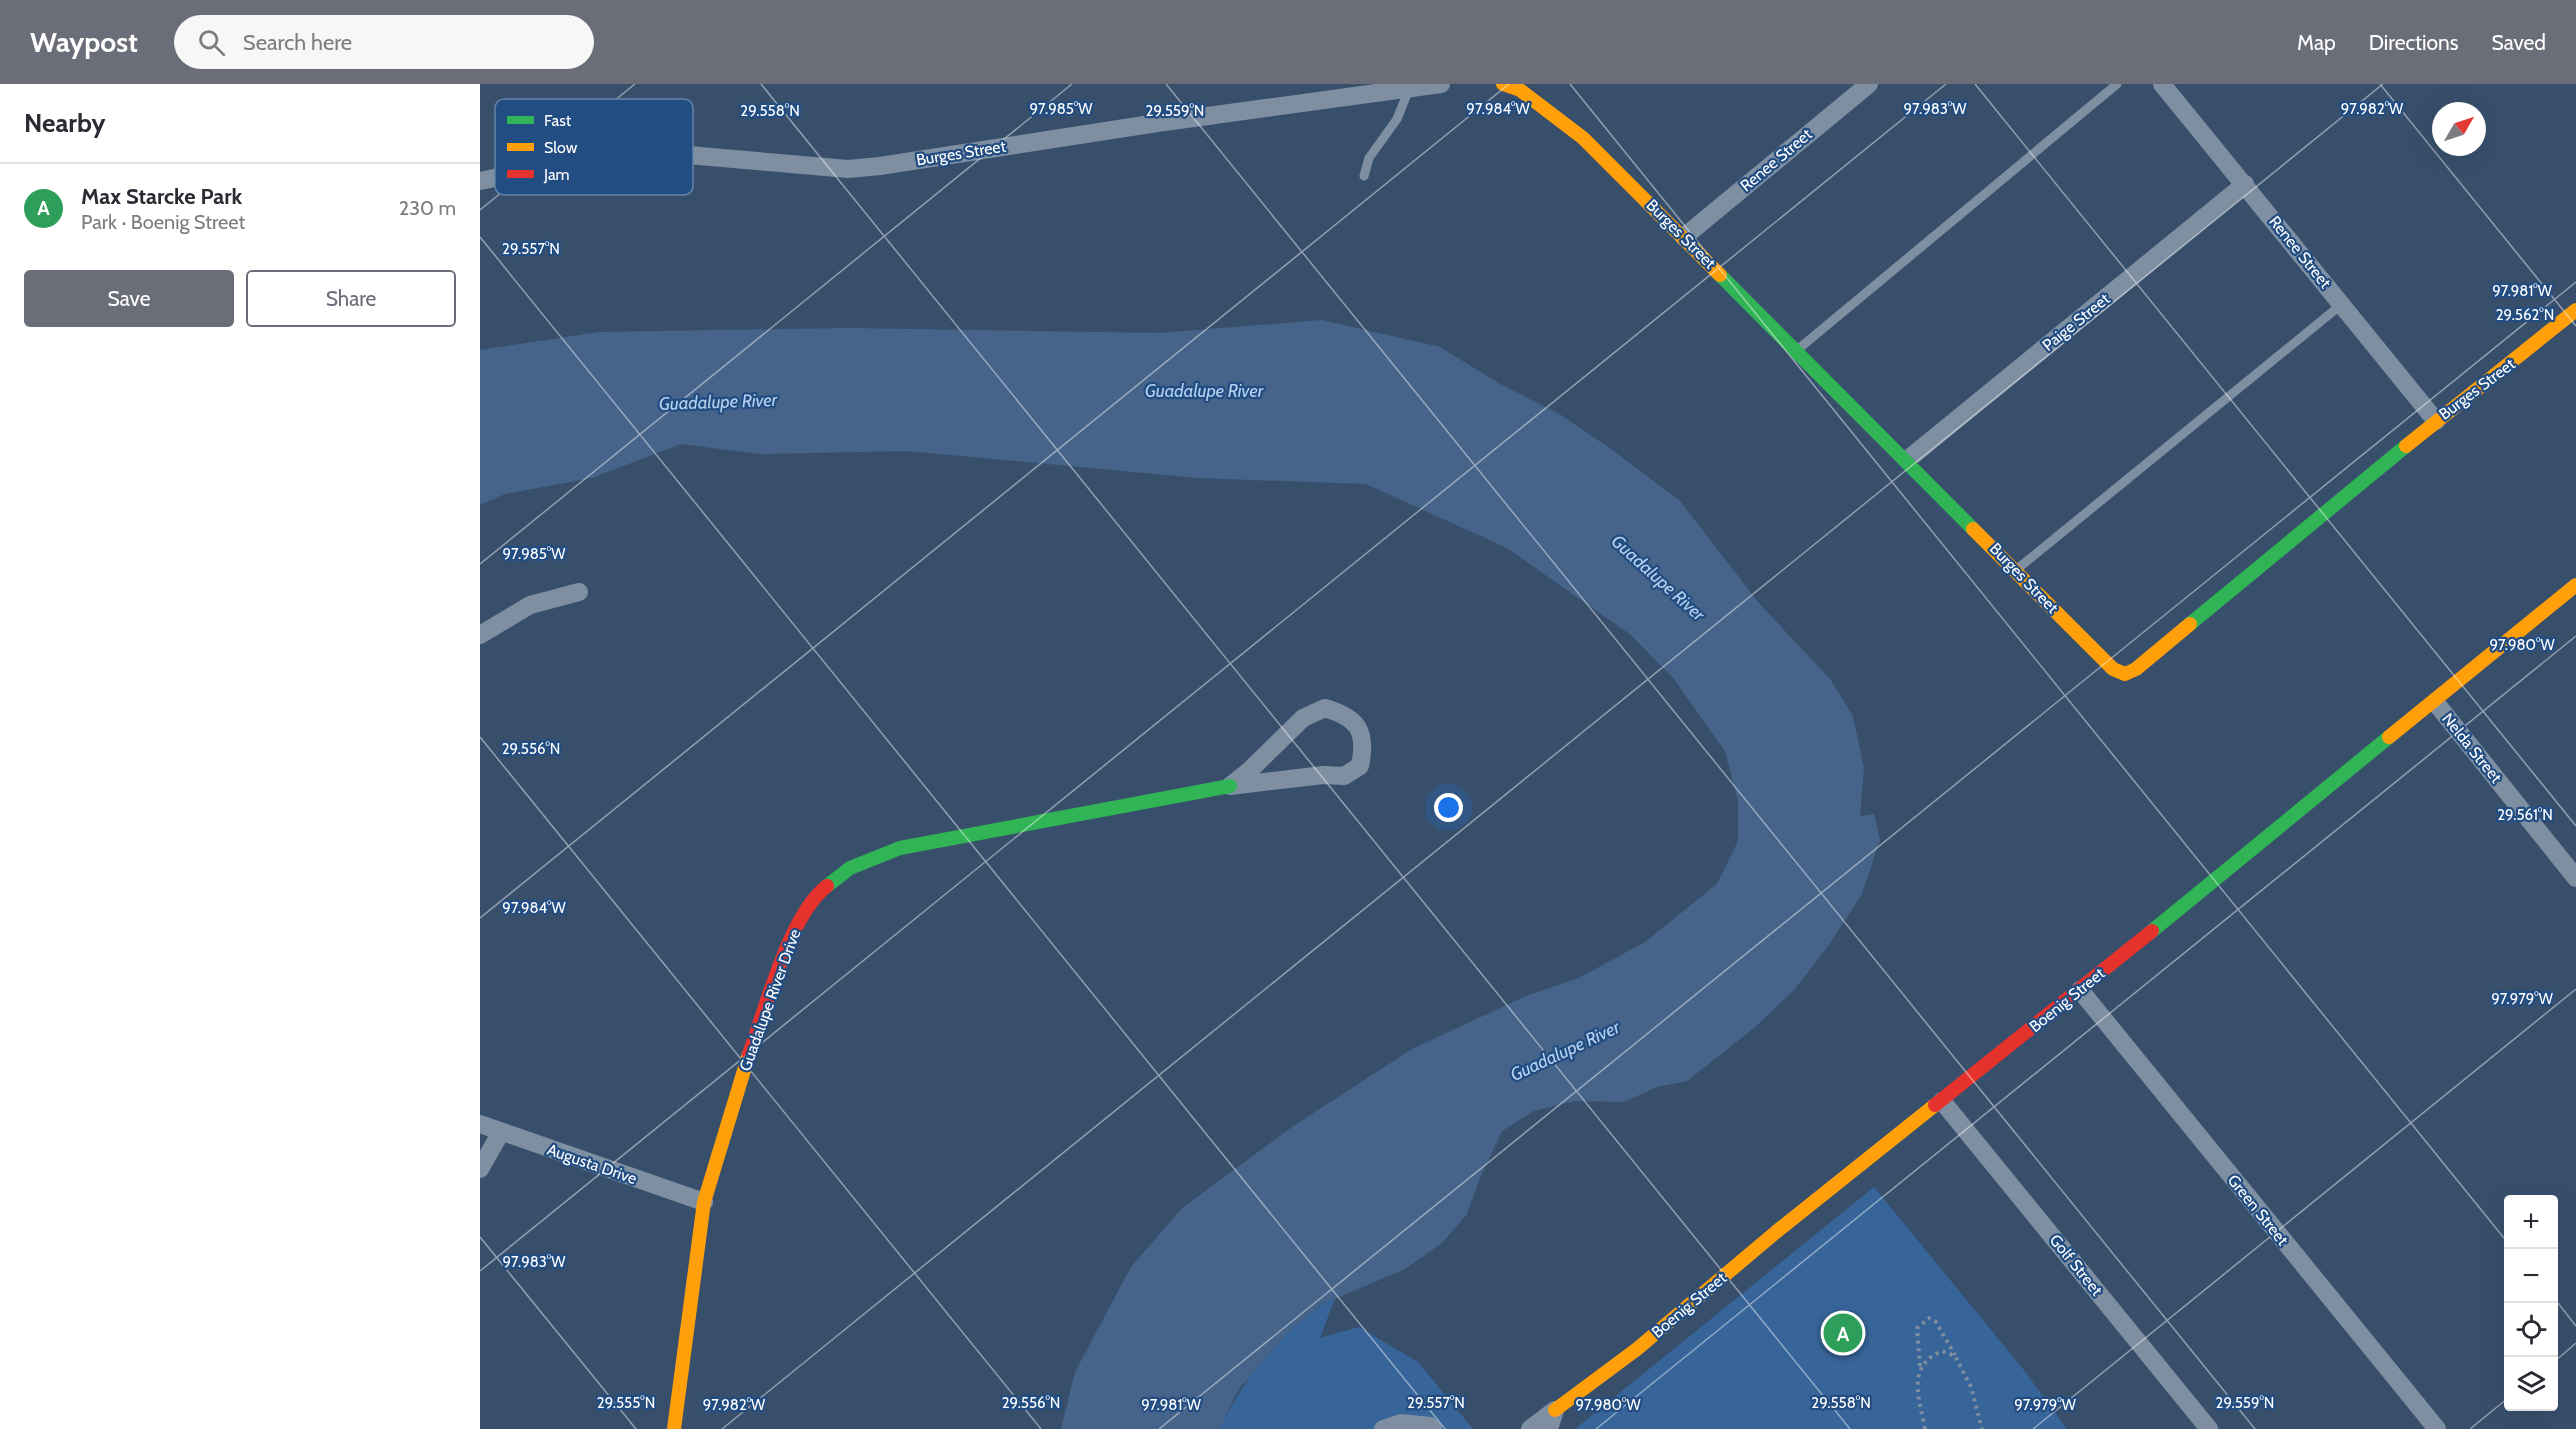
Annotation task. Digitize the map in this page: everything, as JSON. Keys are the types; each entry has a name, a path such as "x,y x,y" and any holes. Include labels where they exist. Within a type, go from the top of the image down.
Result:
{"street":[{"name":"Burges Street","path":"693,155 848,169 880,166 1009,145 1442,84"},
{"name":"Burges Street","path":"1503,84 1520,90 1583,138 1907,460 2113,669 2125,674 2136,669 2436,421 2576,310"},
{"name":"Renee Street","path":"1684,237 1869,84"},
{"name":"Renee Street","path":"2162,84 2436,421"},
{"name":"Burges Street","path":"480,181 495,178"},
{"name":"Paige Street","path":"1907,460 2245,184"},
{"name":"Boenig Street","path":"1530,1429 1637,1349 1776,1232 2080,990 2576,585"},
{"path":"480,635 530,604 579,592"},
{"name":"Nelda Street","path":"2435,702 2576,878"},
{"name":"Guadalupe River Drive","path":"674,1429 693,1301 704,1202 746,1062 795,928 816,894 850,868 900,848 1134,802 1190,795 1230,786 1323,775 1344,776 1360,766 1364,747 1358,725 1341,713 1325,708 1303,718 1250,770 1230,786"},
{"name":"Green Street","path":"2080,990 2437,1429"},
{"name":"Golf Street","path":"1942,1101 2209,1429"},
{"name":"Augusta Drive","path":"480,1124 704,1202"},
{"path":"480,1169 501,1132"},
{"path":"1549,1429 1555,1410"},
{"path":"1383,1429 1401,1424 1430,1426 1433,1429"}],"lane":[{"path":"1796,351 2117,84"},
{"path":"1364,176 1369,158 1397,118 1409,88"},
{"path":"2016,570 2342,304"}],"path":[{"path":"1925,1429 1917,1380 1920,1366 1917,1328 1929,1318 1936,1323 1971,1387 1982,1429"},
{"path":"1920,1366 1928,1357 1942,1351 1955,1356"}],"shaded area":[{"path":"1874,1187 2023,1369 2067,1429 1575,1429"},
{"path":"1335,1298 1320,1338 1359,1327 1418,1362 1473,1429 1219,1429 1253,1372 1267,1354 1316,1309"}],"water":[{"name":"Guadalupe River","path":"1322,320 1440,347 1500,384 1561,415 1680,501 1758,602 1830,679 1853,716 1864,768 1860,816 1874,814 1880,840 1862,894 1829,945 1794,990 1754,1028 1687,1081 1657,1087 1624,1102 1575,1101 1534,1111 1502,1131 1480,1178 1467,1214 1442,1243 1405,1269 1323,1304 1291,1329 1239,1389 1219,1429 1061,1429 1075,1372 1131,1267 1182,1208 1292,1127 1412,1049 1526,996 1579,978 1645,942 1717,884 1738,841 1738,801 1725,751 1674,679 1631,635 1507,548 1366,484 1197,478 908,451 759,454 681,444 592,478 505,494 480,505 480,350 599,332 850,328 1160,333"}],"traffic: fast":[{"path":"1720,275 1973,529"},
{"path":"2190,624 2406,446"},
{"path":"2152,931 2389,737"},
{"path":"827,886 850,868 900,848 1230,786"}],"traffic: slow":[{"path":"1503,84 1520,90 1583,138 1720,275"},
{"path":"2406,446 2576,310"},
{"path":"1973,529 2113,669 2125,674 2136,669 2190,624"},
{"path":"2389,737 2576,585"},
{"path":"674,1429 704,1202 749,1054"},
{"path":"1555,1410 1637,1349 1776,1232 1935,1105"}],"traffic: jam":[{"path":"749,1054 790,940 813,900 827,886"},
{"path":"1935,1105 2152,931"}],"place":[{"name":"Max Starcke Park","path":"1843,1333"}]}
